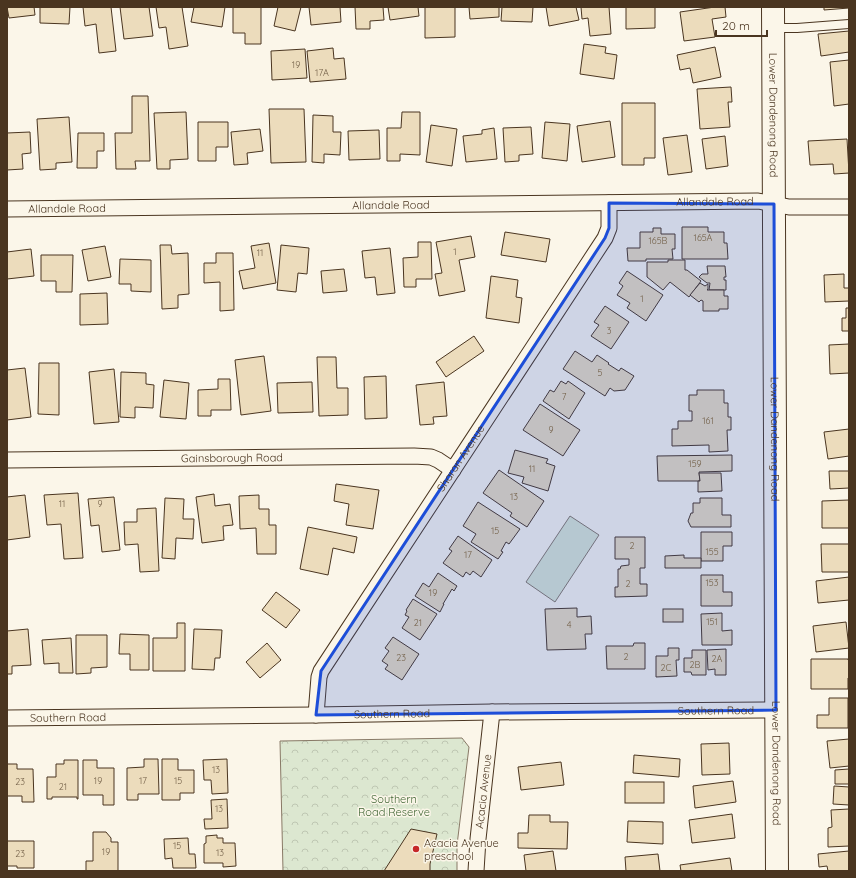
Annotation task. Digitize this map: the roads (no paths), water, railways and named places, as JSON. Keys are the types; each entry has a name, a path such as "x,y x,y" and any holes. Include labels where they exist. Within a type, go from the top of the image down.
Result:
{"highway":[{"name":"Lower Dandenong Road","path":"773,7 777,871"}],"street":[{"name":"Allandale Road","path":"7,209 758,201 789,207 849,207"},
{"name":"Sharan Avenue","path":"316,715 321,671 605,238 609,228 608,203"},
{"name":"Gainsborough Road","path":"7,460 419,456 431,457 453,470"},
{"name":"Southern Road","path":"7,718 776,710"},
{"name":"Acacia Avenue","path":"476,871 478,839 492,712"}],"lane":[{"path":"773,28 797,28 849,24"}],"place":[{"name":"Acacia Avenue preschool","path":"416,849"}],"park label":[{"name":"Southern Road Reserve","path":"394,805"}]}
